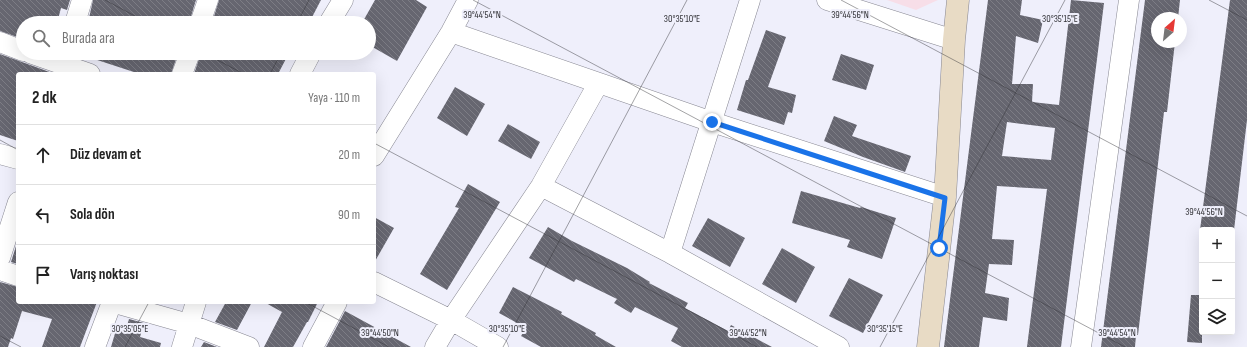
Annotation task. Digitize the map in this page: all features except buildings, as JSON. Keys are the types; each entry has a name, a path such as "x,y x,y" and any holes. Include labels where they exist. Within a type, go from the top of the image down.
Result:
{"street":[{"path":"77,16 82,0"},
{"path":"202,16 208,0"},
{"path":"333,16 343,0"},
{"path":"376,153 451,32 468,0"},
{"path":"670,253 750,0"},
{"path":"827,0 954,40"},
{"path":"928,347 945,198 954,40 958,0"},
{"path":"1081,347 1129,0"},
{"path":"451,32 598,84 945,198"},
{"path":"0,42 16,48"},
{"path":"66,60 87,72"},
{"path":"183,72 187,60"},
{"path":"301,72 307,60"},
{"path":"434,347 541,186 598,84"},
{"path":"0,154 16,158"},
{"path":"541,186 670,253 807,340 839,347"},
{"path":"0,258 16,208"},
{"path":"0,270 16,275"},
{"path":"376,283 451,320 498,347"},
{"path":"95,347 111,304"},
{"path":"119,304 189,324 249,347"},
{"path":"182,347 195,304"},
{"path":"313,347 336,304"}],"shaded area":[{"path":"887,0 938,0 916,10"}],"route":[{"path":"712,122 945,198 939,248"}]}
